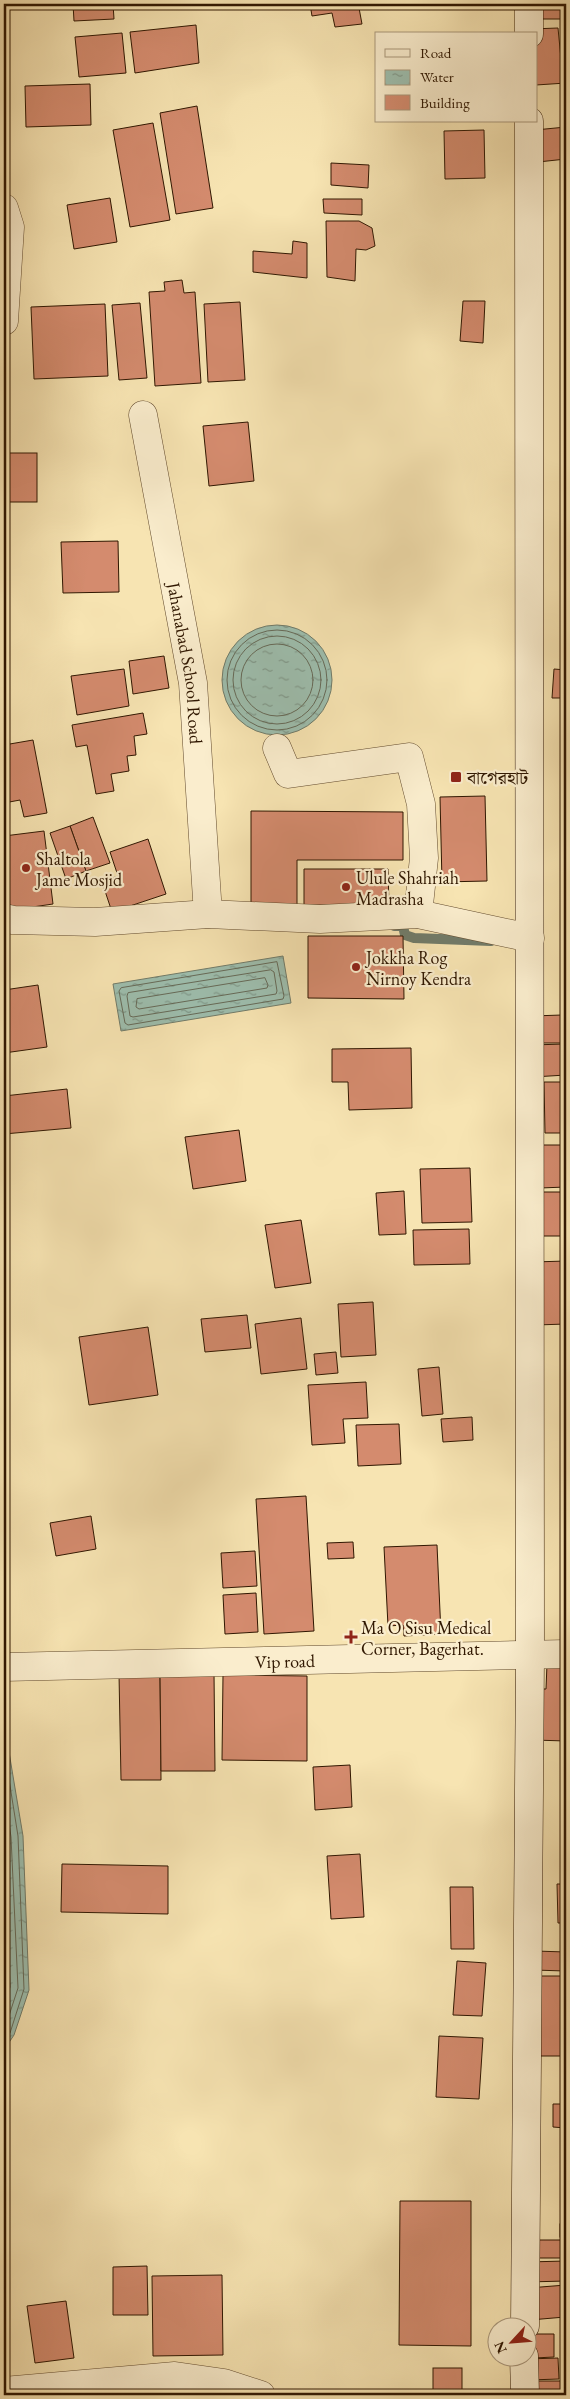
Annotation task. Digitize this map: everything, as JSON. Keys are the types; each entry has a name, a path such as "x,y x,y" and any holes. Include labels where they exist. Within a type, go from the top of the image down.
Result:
{"street":[{"path":"529,4 529,32"},
{"path":"525,2316 530,1656 529,122"},
{"path":"4,208 10,227 4,321"},
{"name":"Jahanabad School Road","path":"143,415 193,683 208,914"},
{"path":"277,748 288,774 409,757 422,804 424,858 418,914"},
{"path":"4,918 13,920 94,922 208,914 320,920 418,914 530,938"},
{"name":"Vip road","path":"4,1667 566,1654"},
{"path":"524,2366 524,2395"},
{"path":"4,2390 175,2376 224,2383 261,2395"}],"water":[{"path":"277,625 298,629 316,641 328,659 332,680 328,701 316,719 298,731 277,735 256,731 238,719 226,701 222,680 226,659 238,641 256,629"},
{"path":"283,956 291,1003 121,1031 113,984"},
{"path":"4,1722 23,1836 29,1990 14,2035 4,2050"}],"building":[{"path":"73,4 113,4 114,19 74,21"},
{"path":"310,4 366,4 366,7 359,8 362,24 335,27 332,13 312,16"},
{"path":"540,4 566,4 566,19 541,19"},
{"path":"196,25 199,63 135,73 130,32"},
{"path":"558,28 561,59 566,59 566,83 538,85 538,32 534,32 531,29"},
{"path":"122,33 126,73 79,77 75,37"},
{"path":"90,84 91,125 26,127 25,86"},
{"path":"197,106 213,208 176,214 160,113"},
{"path":"153,123 170,220 130,227 113,130"},
{"path":"566,127 566,159 538,162 535,130"},
{"path":"484,130 485,178 445,179 444,131"},
{"path":"331,163 369,165 368,188 331,185"},
{"path":"110,198 117,242 74,249 67,205"},
{"path":"323,199 362,199 362,215 324,213"},
{"path":"326,221 359,221 372,228 375,246 366,250 356,249 355,281 327,277"},
{"path":"293,241 307,243 307,278 253,272 253,251 292,254"},
{"path":"182,280 184,293 195,292 201,383 155,386 149,292 165,291 164,282"},
{"path":"463,301 485,301 483,343 460,341"},
{"path":"240,302 245,380 208,382 204,304"},
{"path":"140,303 147,378 119,380 112,305"},
{"path":"105,304 108,376 34,379 31,307"},
{"path":"248,422 254,481 209,486 203,426"},
{"path":"4,453 37,453 37,502 4,502"},
{"path":"118,541 119,592 63,593 61,542"},
{"path":"164,656 169,688 133,694 129,661"},
{"path":"124,669 129,706 77,715 71,676"},
{"path":"554,669 566,670 566,698 552,698"},
{"path":"143,713 147,734 134,736 136,755 127,756 129,771 111,774 114,791 96,794 87,745 76,747 72,725"},
{"path":"33,740 47,813 24,817 20,800 4,803 4,745"},
{"path":"485,796 487,881 442,882 440,797"},
{"path":"251,811 403,812 403,860 297,860 297,906 251,905"},
{"path":"93,817 110,863 86,871 70,826"},
{"path":"70,826 86,871 66,879 50,833"},
{"name":"Shaltola Jame Mosjid","path":"44,831 53,904 5,911 4,836"},
{"path":"148,839 166,894 112,912 102,882 118,876 110,852"},
{"name":"Ulule Shahriah Madrasha","path":"304,869 388,869 389,906 304,905"},
{"name":"Jokkha Rog Nirnoy Kendra","path":"308,936 403,936 404,999 308,998"},
{"path":"38,985 47,1047 4,1053 4,990"},
{"path":"562,1015 562,1043 533,1043 532,1016"},
{"path":"564,1044 566,1075 533,1077 532,1045"},
{"path":"411,1048 412,1108 349,1110 348,1082 332,1082 332,1049"},
{"path":"544,1082 566,1082 566,1133 545,1133"},
{"path":"67,1089 71,1128 4,1134 4,1096"},
{"path":"239,1130 246,1181 193,1189 185,1137"},
{"path":"539,1145 566,1145 566,1187 540,1188"},
{"path":"470,1168 472,1222 422,1223 420,1169"},
{"path":"404,1191 406,1234 379,1235 376,1193"},
{"path":"534,1192 565,1192 566,1236 535,1236"},
{"path":"301,1220 311,1283 275,1288 265,1225"},
{"path":"469,1229 470,1264 414,1265 413,1230"},
{"path":"566,1261 566,1324 536,1325 533,1262"},
{"path":"373,1302 376,1355 341,1357 338,1304"},
{"path":"247,1315 251,1348 205,1352 201,1319"},
{"path":"301,1318 307,1369 261,1374 255,1324"},
{"path":"148,1327 158,1395 89,1405 79,1337"},
{"path":"336,1352 338,1373 316,1375 314,1354"},
{"path":"439,1367 443,1414 422,1416 418,1369"},
{"path":"366,1382 368,1418 343,1419 345,1443 312,1445 308,1385"},
{"path":"472,1417 473,1440 443,1442 441,1419"},
{"path":"399,1424 401,1464 358,1466 356,1425"},
{"path":"306,1496 314,1631 264,1634 256,1499"},
{"path":"91,1516 96,1549 56,1556 50,1523"},
{"path":"353,1542 354,1558 328,1559 327,1543"},
{"path":"437,1545 441,1634 404,1636 403,1625 388,1626 384,1547"},
{"path":"255,1551 257,1586 223,1588 221,1553"},
{"path":"561,1568 566,1568 566,1627 563,1627"},
{"path":"256,1593 258,1632 225,1634 223,1595"},
{"path":"547,1664 566,1665 566,1741 534,1740 536,1689 546,1689"},
{"path":"160,1673 161,1780 121,1780 119,1674"},
{"path":"160,1673 214,1673 215,1771 161,1771"},
{"path":"223,1675 307,1676 307,1761 222,1760"},
{"path":"350,1765 352,1807 315,1810 313,1767"},
{"path":"360,1854 364,1917 331,1919 327,1856"},
{"path":"62,1864 168,1866 168,1914 61,1912"},
{"path":"557,1884 566,1884 566,1923 558,1923"},
{"path":"450,1887 473,1887 474,1949 451,1949"},
{"path":"535,1951 566,1952 565,1971 534,1970"},
{"path":"457,1961 486,1963 482,2016 453,2015"},
{"path":"535,1976 566,1976 566,2056 534,2056"},
{"path":"439,2036 483,2038 479,2099 436,2097"},
{"path":"553,2104 566,2104 566,2128 553,2127"},
{"path":"400,2201 471,2201 471,2346 399,2345"},
{"path":"560,2224 566,2224 566,2237 560,2237"},
{"path":"531,2240 562,2240 562,2258 531,2258"},
{"path":"566,2261 566,2281 527,2282 527,2262"},
{"path":"147,2266 148,2315 113,2315 113,2267"},
{"path":"222,2275 223,2355 153,2356 152,2276"},
{"path":"566,2285 565,2317 538,2319 538,2316 530,2316 528,2288"},
{"path":"66,2301 74,2358 35,2363 27,2306"},
{"path":"538,2334 554,2334 554,2357 538,2358"},
{"path":"558,2358 559,2379 529,2380 528,2366 538,2366 538,2359"},
{"path":"433,2368 462,2368 462,2395 433,2395"},
{"path":"531,2381 566,2381 566,2395 531,2395"}],"waterway":[{"path":"394,926 403,926 405,935 414,938 491,941"},
{"path":"121,2395 173,2392 203,2395"}],"place":[{"name":"বাগেরহাট","path":"456,777"},
{"name":"Shaltola Jame Mosjid","path":"26,868"},
{"name":"Ulule Shahriah Madrasha","path":"346,887"},
{"name":"Jokkha Rog Nirnoy Kendra","path":"356,967"},
{"name":"Ma O Sisu Medical Corner, Bagerhat.","path":"351,1637"}]}
